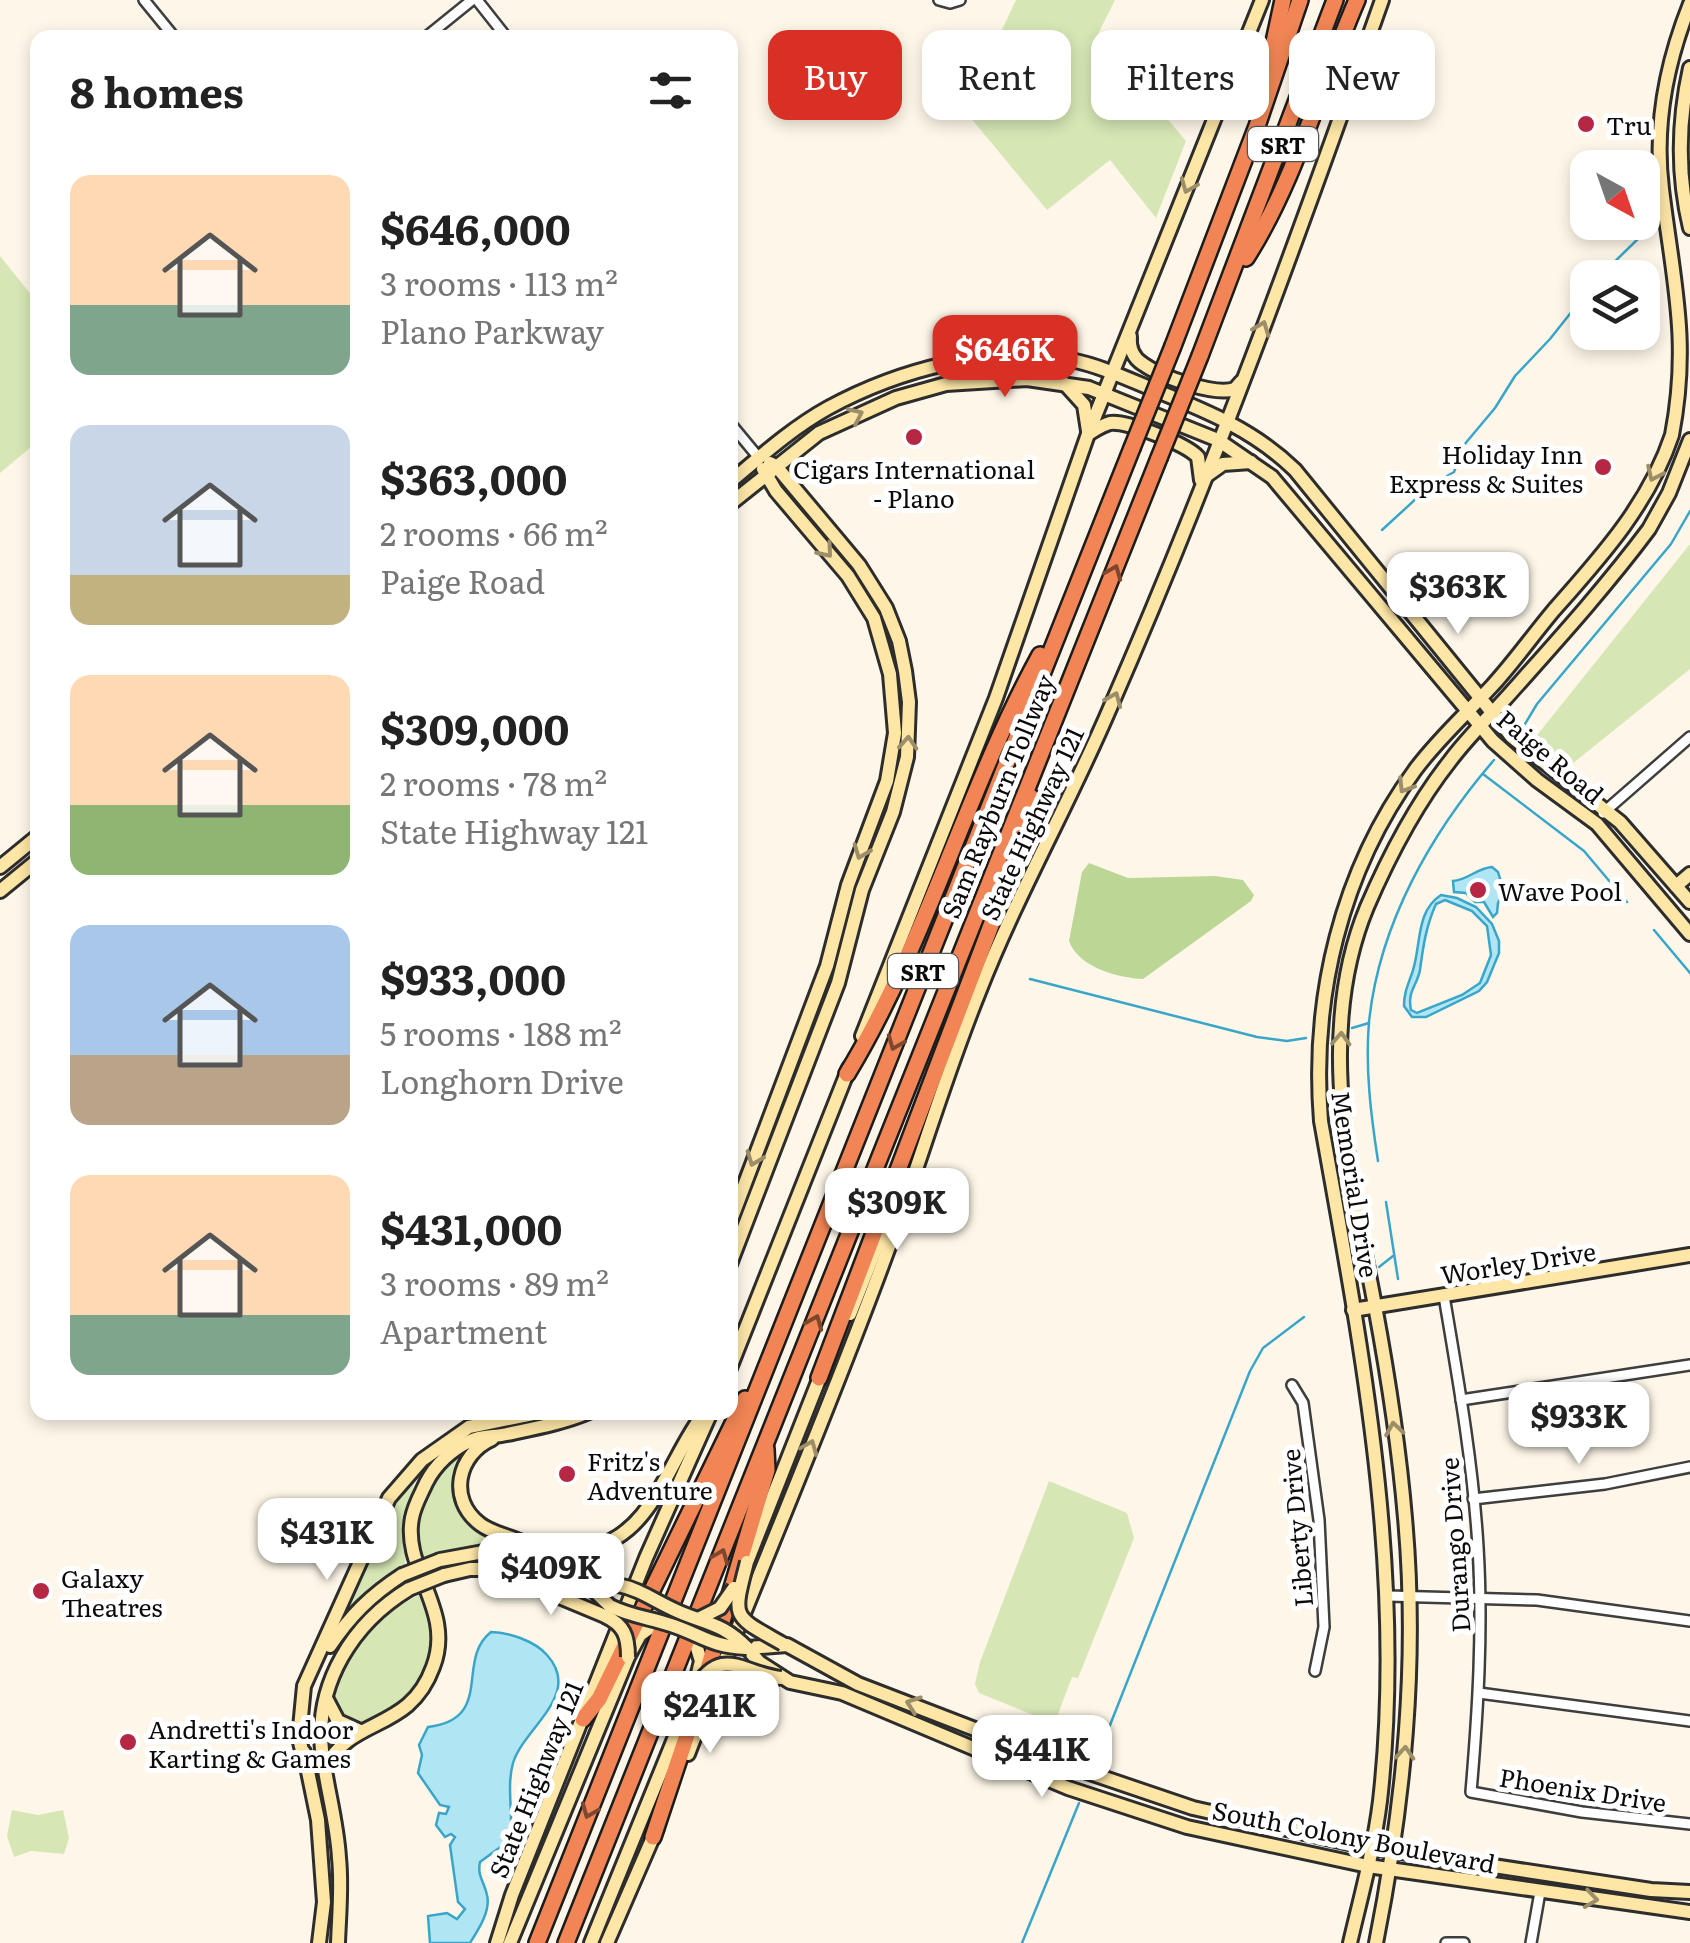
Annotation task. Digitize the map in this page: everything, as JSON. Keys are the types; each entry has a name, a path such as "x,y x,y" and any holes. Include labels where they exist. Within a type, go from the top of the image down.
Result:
{"highway":[{"path":"1258,126 1282,0"},
{"name":"Sam Rayburn Tollway","path":"536,1943 1173,346 1258,126 1300,0"},
{"name":"Sam Rayburn Tollway","path":"566,1943 1228,287 1335,0"},
{"path":"1228,287 1262,234 1286,181 1357,0"},
{"path":"846,1074 868,1039 925,920 981,780 1029,675 1073,595"},
{"path":"819,1378 1008,878 1028,820 1034,773"},
{"path":"738,1411 774,1348"},
{"path":"583,1718 599,1699 733,1420"},
{"path":"653,1837 767,1470 766,1445"}],"main road":[{"path":"738,1348 996,698 1088,434 1262,0"},
{"name":"State Highway 121","path":"607,1943 888,1250 935,1108 1020,894 1109,711 1202,482 1312,199 1382,0"},
{"name":"Memorial Drive","path":"1350,1943 1372,1847 1385,1748 1388,1596 1376,1455 1318,1080 1320,1022 1330,963 1348,902 1376,832 1415,770 1631,518 1671,438 1683,394 1687,350 1659,147 1672,56 1689,7"},
{"path":"1690,68 1682,108 1680,156 1690,228"},
{"path":"1665,211 1685,206"},
{"path":"1090,365 1104,362 1132,324"},
{"path":"1132,324 1129,343 1144,365 1214,392 1235,389 1242,381"},
{"path":"738,497 819,433 896,398 972,372 1003,367 1007,364 1006,356"},
{"name":"Paige Road","path":"738,475 827,409 874,387 933,369 1006,356 1057,358 1090,365 1226,419 1261,440 1295,470 1493,713 1529,752 1605,808 1690,902"},
{"name":"Paige Road","path":"946,384 1000,378 1065,384 1104,394 1218,440 1252,462 1290,497 1480,727 1537,780 1597,824 1690,934"},
{"path":"1065,384 1084,405 1088,434"},
{"path":"1088,434 1121,422 1184,446 1198,456 1202,482"},
{"name":"Memorial Drive","path":"1376,1943 1403,1785 1411,1667 1411,1595 1398,1452 1342,1118 1341,1035 1346,987 1366,909 1396,843 1447,763 1649,529 1670,493 1690,440"},
{"path":"738,1243 838,982 862,890 893,812 908,757 906,671 886,608 860,565 759,458"},
{"path":"1202,482 1210,471 1223,464 1252,462"},
{"path":"738,1202 827,966 844,895 887,781 894,733 890,674 874,618 770,470"},
{"path":"1631,518 1649,529"},
{"path":"1361,582 1375,570"},
{"path":"0,867 30,843"},
{"path":"0,891 30,867"},
{"path":"1676,886 1690,874"},
{"path":"1348,902 1366,909"},
{"path":"700,1618 728,1601 747,1562 819,1378 856,1301 907,1168 935,1108"},
{"path":"1333,1188 1354,1186"},
{"name":"Worley Drive","path":"1353,1310 1690,1255"},
{"path":"320,1943 324,1902 319,1835 300,1738 304,1686 377,1519 410,1471 469,1427 504,1420"},
{"path":"411,1519 430,1476 451,1453 480,1436 501,1435 558,1420"},
{"path":"546,1550 605,1544 634,1524 645,1512 689,1432 700,1420"},
{"name":"State Highway 121","path":"497,1943 646,1558 705,1420"},
{"path":"501,1435 472,1452 460,1478 464,1506 483,1527 546,1550 573,1568 623,1628 628,1657"},
{"path":"325,1768 339,1745 360,1731 388,1722 407,1707 424,1687 434,1666 438,1620 415,1555 411,1519 414,1490 444,1442"},
{"path":"304,1759 312,1687 327,1652 346,1622 367,1600 402,1575 440,1560 526,1544"},
{"path":"747,1562 736,1604 738,1614 752,1627 789,1647"},
{"path":"338,1943 340,1859 322,1735 332,1677 352,1639 380,1608 410,1589 444,1575 494,1569 554,1586 587,1584"},
{"name":"South Colony Boulevard","path":"518,1577 540,1591 658,1622 712,1644 789,1647 836,1674 1081,1770 1193,1808 1372,1847 1650,1890 1690,1892"},
{"name":"South Colony Boulevard","path":"587,1584 618,1585 646,1593 674,1610 728,1630 786,1680 842,1693 1068,1788 1187,1827 1368,1866 1690,1912"},
{"path":"510,1943 628,1657 640,1635 658,1622"},
{"path":"591,1943 694,1690 701,1661 693,1635"},
{"path":"694,1690 718,1664 786,1680"},
{"path":"326,1698 338,1720 360,1731"},
{"path":"941,1736 948,1718"},
{"path":"1187,1827 1193,1808"}],"street":[{"path":"144,0 168,30"},
{"path":"435,30 474,0 501,30"},
{"path":"940,0 960,0"},
{"path":"738,433 759,458"},
{"path":"1597,824 1605,808 1690,737"},
{"name":"Durango Drive","path":"1444,1296 1473,1498 1480,1596 1480,1693 1471,1792"},
{"path":"1461,1400 1690,1365"},
{"name":"Liberty Drive","path":"1292,1385 1303,1403 1319,1520 1324,1627 1315,1670"},
{"path":"1473,1498 1605,1484 1690,1467"},
{"path":"1388,1596 1537,1600 1690,1621"},
{"path":"1480,1693 1690,1721"},
{"name":"Phoenix Drive","path":"1471,1792 1582,1812 1690,1824"},
{"path":"1531,1943 1540,1892"},
{"path":"1446,1943 1464,1943"}],"green space":[{"path":"1016,0 1115,0 1100,30 1091,30 1091,120 1168,120 1186,141 1156,218 1110,160 1047,210 972,120 1071,120 1071,30 1002,30"},
{"path":"0,256 30,293 30,448 0,473"},
{"path":"1690,544 1690,669 1567,768 1534,739"},
{"path":"1089,863 1128,878 1215,876 1243,880 1254,895 1143,979 1122,976 1090,964 1069,941 1082,872"},
{"path":"460,1450 463,1453 455,1478 458,1502 470,1523 492,1538 492,1544 422,1559 417,1542 418,1513 430,1486"},
{"path":"419,1471 409,1507 405,1565 363,1596 345,1617 339,1614 381,1517"},
{"path":"1049,1481 1127,1513 1134,1538 1078,1678 1072,1677 1057,1717 1048,1721 979,1693 975,1684"},
{"path":"424,1592 430,1614 432,1652 419,1683 392,1710 372,1722 344,1718 334,1702 334,1688 348,1656 392,1606 395,1608"},
{"path":"12,1810 38,1815 63,1810 69,1838 64,1854 31,1851 14,1857 7,1836"}],"water":[{"name":"Wave Pool","path":"1492,867 1498,872 1504,892 1493,917 1484,902 1454,892 1453,881"},
{"path":"1441,895 1476,907 1492,924 1499,953 1479,991 1426,1017 1412,1017 1404,1006 1405,994 1423,921 1432,902","holes":["1445,900 1472,911 1487,926 1491,955 1480,983 1462,995 1417,1013 1411,1010 1411,993 1419,976 1427,928 1436,904"]},
{"path":"491,1632 521,1638 542,1650 556,1670 558,1684 548,1710 513,1763 510,1840 480,1862 488,1901 480,1926 470,1943 430,1943 428,1916 447,1913 457,1919 465,1909 458,1902 450,1845 455,1837 445,1837 436,1825 439,1813 446,1814 449,1807 440,1805 418,1773 422,1755 419,1745 428,1727 448,1722 461,1713 468,1701 475,1658"}],"waterway":[{"path":"1616,260 1637,240"},
{"path":"1382,530 1431,485 1454,472 1464,445 1515,376 1570,314"},
{"path":"1519,734 1537,704 1671,544 1690,511"},
{"path":"1378,1161 1369,1092 1368,1039 1384,950 1396,915 1429,849 1494,760"},
{"path":"1483,774 1584,851 1627,902"},
{"path":"1654,930 1690,973"},
{"path":"1030,979 1257,1037 1287,1041 1306,1038"},
{"path":"1352,1028 1369,1023"},
{"path":"1386,1202 1398,1279"},
{"path":"1379,1267 1393,1256"},
{"path":"1095,1763 1250,1371 1263,1348 1304,1317"},
{"path":"1022,1943 1079,1803"}],"place":[{"name":"Tru","path":"1586,124"},
{"name":"Cigars International - Plano","path":"914,437"},
{"name":"Holiday Inn Express & Suites","path":"1603,467"},
{"name":"Wave Pool","path":"1478,890"},
{"name":"Fritz's Adventure","path":"567,1474"},
{"name":"Galaxy Theatres","path":"41,1591"},
{"name":"Andretti's Indoor Karting & Games","path":"128,1742"}]}
